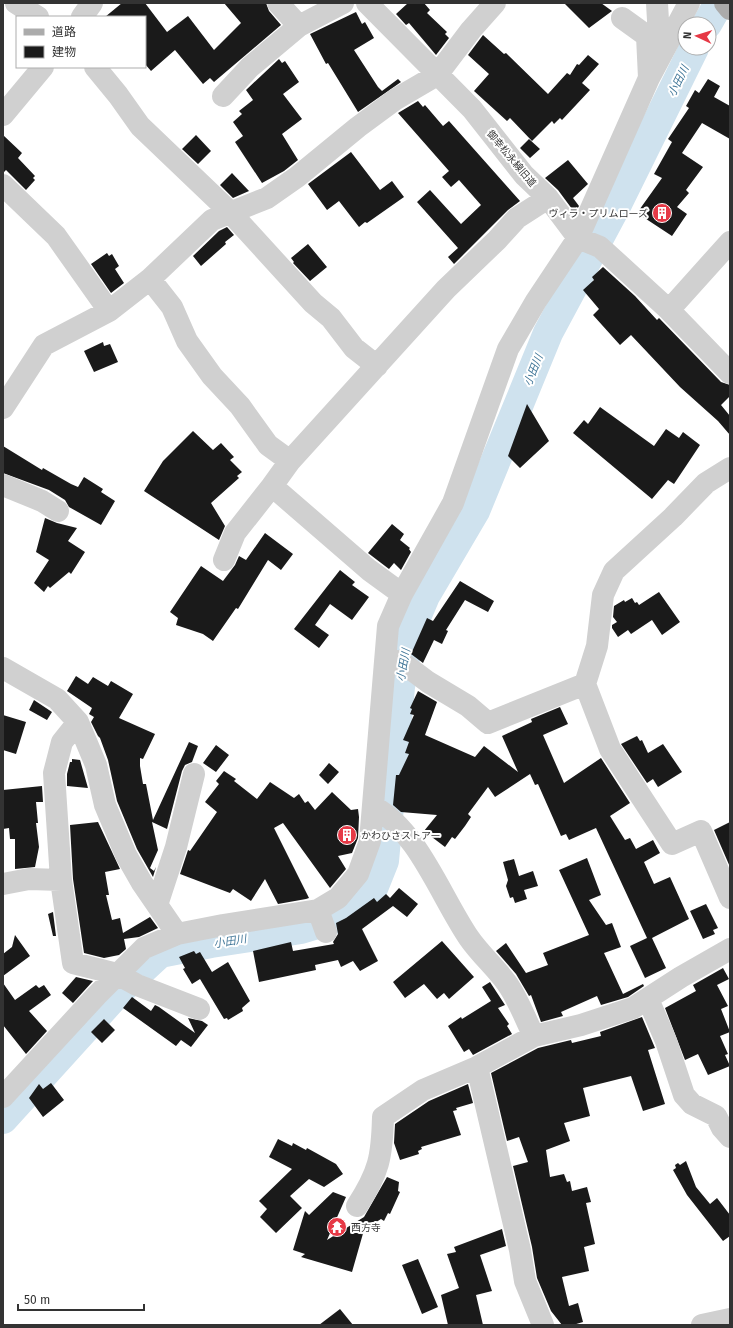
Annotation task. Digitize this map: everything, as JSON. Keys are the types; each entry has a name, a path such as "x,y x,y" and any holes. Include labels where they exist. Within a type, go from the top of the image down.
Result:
{"main road":[{"path":"725,3 730,9"}],"street":[{"path":"16,3 36,16"},
{"path":"83,16 92,3"},
{"path":"278,3 299,26"},
{"path":"223,96 250,67 299,26 343,3"},
{"name":"御幸松永線旧道","path":"367,3 472,109 524,175 548,198 587,241 669,310 730,373"},
{"path":"3,408 44,345 109,311 150,279 212,220 267,198 297,177 396,99 437,75 471,30 495,3"},
{"path":"655,69 657,3"},
{"path":"3,1097 125,978 144,948 177,934 223,925 321,919 358,874 382,813 393,660 388,626 402,594 453,503 508,349 536,301 587,241 655,69 689,3"},
{"path":"622,18 647,36 655,69"},
{"path":"3,115 42,68"},
{"path":"96,68 118,95 140,126 230,212 312,303 331,318 354,348 377,366"},
{"path":"3,185 56,236 109,311"},
{"path":"224,560 235,533 290,461 446,289 497,240 517,218 548,198"},
{"path":"669,310 730,242"},
{"path":"150,279 172,307 187,341 212,376 240,406 268,445 290,461"},
{"path":"730,468 706,483 673,517 614,571 603,595 597,646 585,684 610,749 672,844 701,831 730,898"},
{"path":"3,485 42,501 58,512"},
{"path":"272,486 369,570 402,594"},
{"path":"393,660 468,706 488,723 585,684"},
{"path":"3,668 57,699 78,722 96,764 105,805 126,855 177,934"},
{"path":"78,722 62,742 54,773 61,880 73,963 125,978 198,1009"},
{"path":"157,905 176,847 194,774"},
{"path":"382,813 424,858 445,899 470,939 507,983 534,1036"},
{"path":"3,884 29,879 61,880"},
{"path":"357,1206 373,1180 382,1149 383,1117 423,1090 477,1067 534,1036 581,1025 633,1008 681,977 730,949"},
{"path":"648,999 666,1041 684,1094 692,1104 716,1116 722,1128 730,1137"},
{"path":"477,1067 518,1242 525,1281 543,1325"},
{"path":"702,1325 730,1319"}],"building":[{"path":"122,3 145,3 167,32 188,16 214,50 241,23 224,3 266,3 269,11 281,25 214,82 210,78 203,84 175,50 151,71 146,65 146,16 106,16"},
{"path":"408,3 424,3 430,10 427,13 447,32 445,34 449,38 436,55 409,23 406,25 396,14"},
{"path":"564,3 601,3 612,11 589,28"},
{"path":"356,12 362,24 365,22 374,38 354,50 382,91 398,79 401,82 358,112 328,63 326,64 310,34"},
{"path":"483,35 504,54 506,53 548,94 567,73 570,75 577,64 579,65 588,55 599,64 582,83 590,90 562,120 560,118 554,124 552,121 532,141 510,118 507,121 474,91 489,74 468,55"},
{"path":"279,59 282,63 285,61 299,82 283,94 302,119 282,134 298,160 284,171 262,183 235,142 243,136 233,122 242,114 239,111 253,100 246,90"},
{"path":"708,79 720,86 714,97 730,106 730,139 702,123 682,153 703,167 686,190 689,193 677,207 687,214 672,236 637,213 662,178 654,174 672,142 668,139 689,108 686,106 695,90 699,93"},
{"path":"418,101 423,107 425,105 443,126 449,121 520,201 508,210 454,264 448,257 458,248 417,202 430,190 461,224 481,205 459,180 451,187 442,177 449,171 398,113"},
{"path":"3,135 22,153 18,158 35,176 33,178 35,180 26,190 6,170 3,173"},
{"path":"196,135 211,151 198,164 182,149"},
{"path":"529,139 540,149 530,158 520,148"},
{"path":"351,152 380,190 392,181 404,197 359,227 339,201 327,210 308,184"},
{"path":"568,160 588,184 573,198 579,206 575,213 558,190 545,178"},
{"path":"232,173 249,191 233,198 220,185"},
{"path":"227,227 234,235 201,266 193,256 219,231"},
{"path":"308,244 327,267 310,281 293,263 294,262 291,258"},
{"path":"107,253 109,256 112,254 119,266 115,269 124,283 111,293 91,264"},
{"path":"603,267 635,296 657,320 659,318 721,382 730,385 730,396 721,405 730,416 730,435 718,421 680,387 631,335 620,345 593,315 599,309 583,290 594,280 592,277"},
{"path":"103,342 104,346 110,344 118,362 94,372 84,351"},
{"path":"527,404 549,441 520,468 508,456"},
{"path":"600,407 654,446 666,429 679,438 683,432 700,445 674,484 668,480 652,499 573,433 584,420 588,424"},
{"path":"193,431 213,450 221,443 234,457 230,460 242,472 237,476 239,478 211,503 225,526 219,540 144,491 163,461"},
{"path":"3,446 42,470 43,468 71,484 78,487 84,477 103,489 101,492 115,501 101,525 69,507 65,500 49,490 3,473"},
{"path":"45,518 77,528 68,541 85,552 71,574 69,572 50,588 48,586 44,592 34,583 49,560 36,552"},
{"path":"392,524 404,534 400,540 410,548 409,549 411,552 401,570 394,563 389,569 368,553"},
{"path":"265,533 293,554 281,570 268,560 238,609 236,608 213,641 203,634 176,625 178,618 170,612 201,566 223,581 235,565 239,556 246,560"},
{"path":"340,570 355,582 352,585 369,597 352,620 330,604 315,625 329,635 319,648 294,629"},
{"path":"460,581 494,601 488,612 465,600 446,630 448,631 442,644 434,640 423,663 411,654 427,618 433,621"},
{"path":"659,592 680,622 662,635 652,620 631,634 628,630 618,637 612,628 612,625 617,622 613,617 614,606 624,600 625,602 632,598 635,603 637,602 639,605"},
{"path":"76,676 88,684 93,677 108,686 111,681 133,694 119,718 155,734 143,759 140,758 143,784 146,784 153,820 189,742 198,746 192,762 185,765 182,771 167,829 152,822 158,850 150,868 154,871 156,867 153,877 137,849 117,801 108,760 100,738 91,722 94,717 89,714 92,708 67,691"},
{"path":"418,691 437,702 425,735 475,757 484,746 518,772 502,736 532,722 531,719 560,707 568,724 543,735 564,783 601,758 630,803 610,816 625,840 630,838 636,849 653,840 660,853 644,862 654,884 670,877 689,919 652,938 666,968 645,978 630,946 647,938 596,828 569,840 566,834 561,836 538,784 535,785 530,774 495,797 488,787 468,814 471,817 465,826 455,839 452,837 445,847 424,831 437,815 401,812 393,805 396,775 399,775 409,754 405,753 409,742 403,740 414,715 410,714 412,709 410,708"},
{"path":"34,700 52,712 47,720 29,710"},
{"path":"3,715 26,722 16,754 3,750"},
{"path":"637,736 640,741 642,740 648,753 663,744 682,772 658,787 653,779 647,783 621,744"},
{"path":"216,745 229,755 216,772 203,763"},
{"path":"72,759 80,760 88,788 67,786 67,774"},
{"path":"329,763 339,772 328,784 319,775"},
{"path":"224,771 236,779 234,781 257,799 270,782 294,798 299,794 305,803 308,801 315,810 332,792 351,810 358,809 358,838 352,853 338,856 346,869 330,888 283,823 274,828 309,898 278,904 265,879 251,901 233,889 230,893 180,874 188,850 190,851 217,812 205,802 219,784 216,781"},
{"path":"42,786 43,802 36,802 38,823 36,823 39,847 35,867 15,869 15,839 10,839 9,828 3,829 3,790"},
{"path":"98,822 120,869 105,872 109,895 106,895 112,920 120,918 123,933 150,917 158,928 139,937 124,939 126,949 119,955 104,958 84,953 73,879 70,825"},
{"path":"730,822 730,867 714,830"},
{"path":"587,858 601,895 589,900 606,925 612,923 621,947 604,953 623,994 643,984 644,986 628,997 601,1005 597,996 561,1012 563,1016 541,1022 531,995 529,996 516,974 496,951 506,943 526,973 548,965 543,953 589,935 559,870"},
{"path":"514,859 519,876 533,871 538,886 524,890 527,899 515,903 513,897 510,898 506,886 508,880 503,862"},
{"path":"399,888 418,904 407,917 393,906 362,929 378,961 360,971 353,961 341,967 338,960 315,965 316,970 259,982 253,951 291,942 293,951 334,944 333,942 338,934 336,923 346,918 374,898 377,902 386,894 390,898"},
{"path":"706,904 718,928 713,930 715,934 703,939 690,911"},
{"path":"53,912 56,936 53,936 48,914"},
{"path":"15,935 30,956 3,976 3,954 12,947"},
{"path":"442,941 474,977 449,999 444,993 437,999 424,984 405,998 393,982"},
{"path":"194,951 196,954 200,952 212,972 228,962 250,1001 242,1008 243,1011 228,1020 227,1018 224,1019 200,979 192,984 183,969 185,968 179,957"},
{"path":"723,968 729,979 717,985 728,1006 721,1009 730,1032 720,1036 728,1054 725,1055 730,1066 708,1075 698,1054 685,1060 665,1008 696,991 693,985"},
{"path":"76,977 93,981 73,1003 62,993"},
{"path":"490,982 505,1005 498,1008 509,1024 507,1026 512,1034 473,1055 469,1049 464,1052 448,1026 461,1017 462,1019 491,1001 482,987"},
{"path":"3,983 15,1000 36,985 39,988 44,985 51,995 29,1011 47,1031 26,1054 3,1025"},
{"path":"132,997 151,1011 155,1005 159,1007 195,1033 188,1018 202,1021 208,1025 191,1047 181,1040 176,1046 123,1008"},
{"path":"642,1017 655,1048 648,1050 665,1104 643,1111 631,1076 583,1088 590,1116 564,1123 570,1141 546,1150 550,1177 564,1174 567,1182 570,1181 572,1191 587,1187 591,1202 586,1203 595,1244 584,1247 589,1271 562,1277 569,1306 578,1303 583,1322 573,1325 562,1325 551,1311 537,1278 532,1247 513,1166 528,1162 519,1137 507,1141 491,1073 538,1048 571,1040 572,1043 601,1036 600,1032"},
{"path":"104,1019 115,1030 102,1043 91,1032"},
{"path":"51,1083 64,1100 43,1117 29,1098 39,1084 43,1089"},
{"path":"468,1084 473,1103 456,1108 457,1110 453,1111 461,1135 421,1147 422,1149 418,1151 419,1154 400,1160 394,1143 395,1124 429,1101"},
{"path":"278,1139 292,1146 293,1143 306,1150 307,1148 336,1164 343,1174 324,1187 309,1179 290,1196 302,1208 276,1233 260,1217 267,1209 259,1201 292,1169 269,1157"},
{"path":"686,1161 696,1187 710,1204 717,1198 730,1215 730,1236 723,1241 687,1195 673,1170 676,1168 675,1165 678,1163 680,1165"},
{"path":"387,1177 399,1182 398,1191 400,1192 390,1214 388,1213 384,1221 381,1219 364,1230 352,1272 301,1257 305,1254 293,1250 305,1211 309,1215 333,1192 346,1197 327,1240 364,1217"},
{"path":"502,1229 506,1246 480,1255 492,1291 476,1295 483,1325 448,1325 441,1295 459,1288 447,1254 456,1252 454,1247"},
{"path":"418,1259 438,1307 422,1314 402,1265"},
{"path":"340,1309 353,1325 319,1325"}],"waterway":[{"name":"小田川","path":"712,16 719,3"},
{"name":"小田川","path":"3,1119 120,990 160,953 211,943 301,929 341,917 370,896 384,861 400,687 409,634 425,596 475,511 548,333 615,208 690,56"}],"place":[{"name":"ヴィラ・プリムローズ","path":"662,213"},
{"name":"かわひさストアー","path":"347,835"},
{"name":"西方寺","path":"337,1227"}]}
